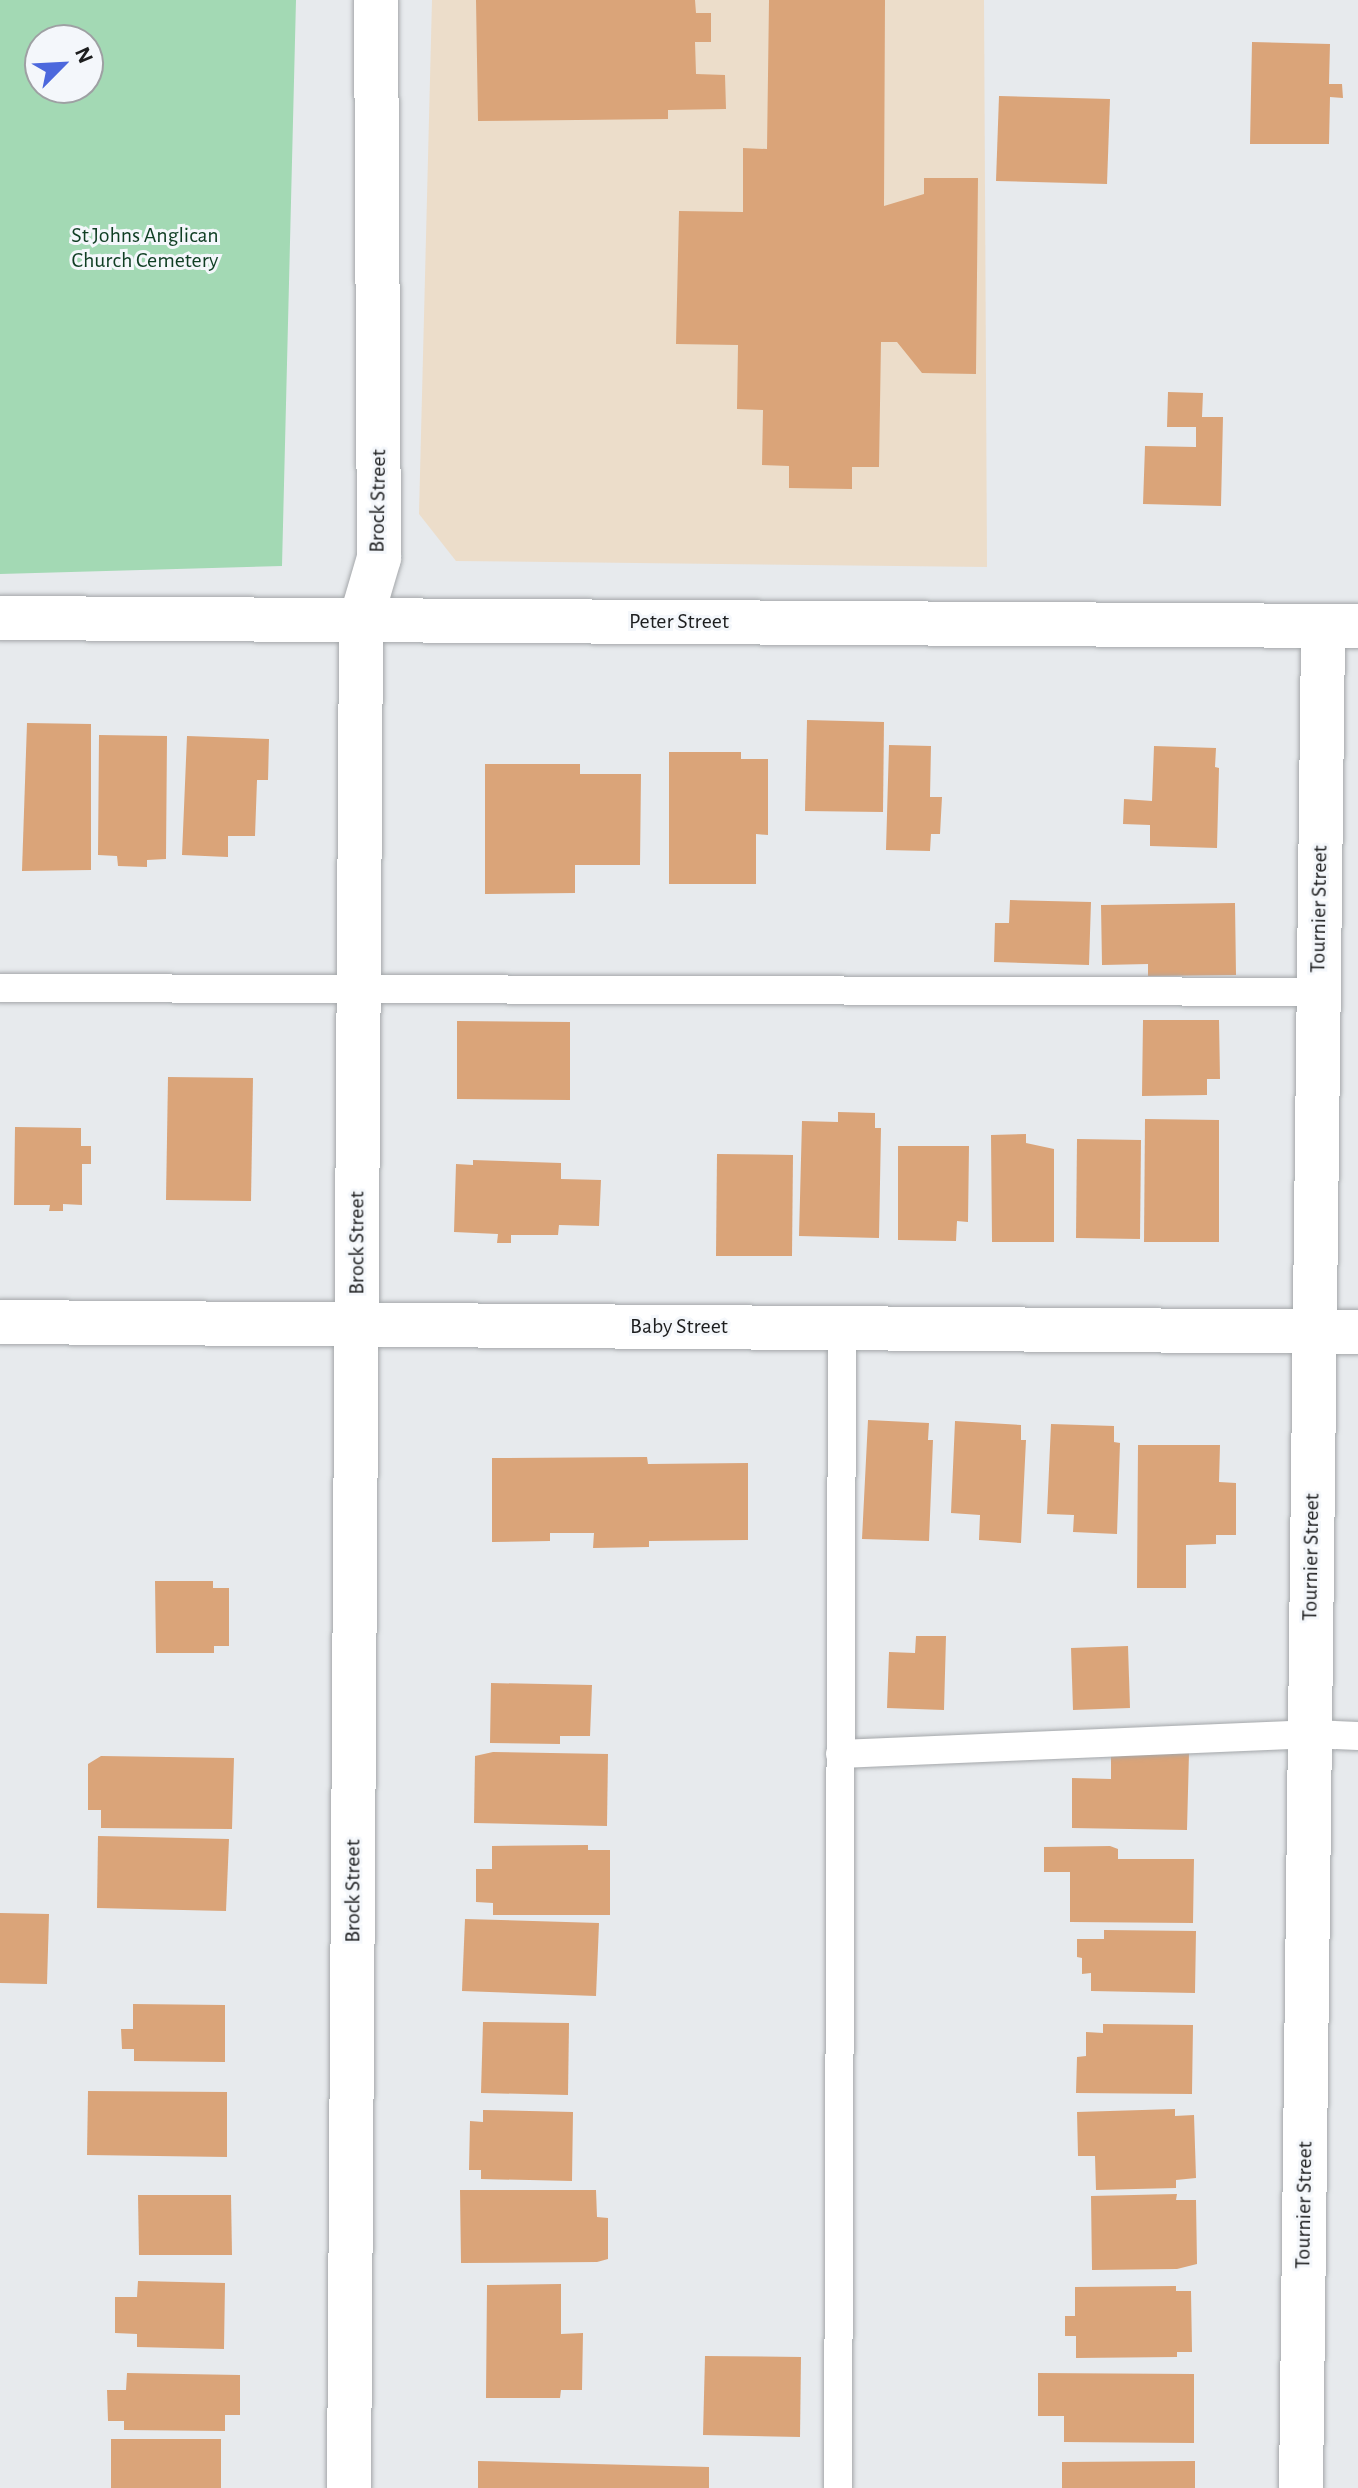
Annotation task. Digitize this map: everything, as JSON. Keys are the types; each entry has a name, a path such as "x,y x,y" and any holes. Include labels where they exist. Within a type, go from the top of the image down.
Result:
{"street":[{"name":"Brock Street","path":"349,2488 361,619 379,558 376,0"},
{"name":"Peter Street","path":"0,618 1340,626"},
{"name":"Tournier Street","path":"1301,2488 1317,992 1340,626"},
{"name":"Baby Street","path":"0,1322 1358,1332"}],"lane":[{"path":"0,988 1317,992"},
{"path":"838,2488 842,1328"},
{"path":"840,1754 1309,1734 1358,1736"}],"shaded area":[{"path":"432,0 984,0 987,567 456,561 419,514"}],"green space":[{"name":"St Johns Anglican Church Cemetery","path":"0,0 296,0 282,566 0,574"}],"building":[{"path":"476,0 695,0 696,13 711,13 711,42 695,42 696,74 725,75 726,109 668,110 668,119 478,121"},
{"path":"769,0 885,0 884,206 924,194 924,178 978,178 976,374 922,373 897,342 881,342 879,467 852,467 852,489 789,488 789,466 762,465 763,410 737,409 738,345 676,344 679,211 743,212 743,148 767,149"},
{"path":"1252,42 1330,44 1329,84 1342,84 1343,98 1330,97 1329,144 1250,144"},
{"path":"999,96 1110,99 1107,184 996,181"},
{"path":"1168,392 1203,393 1202,417 1223,417 1221,506 1143,504 1145,446 1196,447 1196,427 1167,427"},
{"path":"807,720 884,722 883,812 805,811"},
{"path":"27,723 91,724 91,870 22,871"},
{"path":"99,735 167,736 166,859 147,860 147,867 118,866 117,856 98,855"},
{"path":"187,736 269,739 268,780 257,780 255,836 228,836 228,857 182,855"},
{"path":"889,745 931,746 930,797 942,797 940,834 931,834 930,851 886,850"},
{"path":"1154,746 1216,748 1215,767 1219,768 1217,848 1150,846 1150,825 1123,824 1124,799 1152,801"},
{"path":"669,752 741,752 741,759 768,759 768,835 756,834 756,884 669,884"},
{"path":"485,764 580,764 580,774 641,774 640,865 575,865 575,893 485,894"},
{"path":"1010,900 1091,902 1089,965 994,962 995,923 1009,923"},
{"path":"1235,903 1236,975 1148,976 1148,964 1102,965 1101,905"},
{"path":"1143,1020 1219,1020 1220,1079 1207,1079 1207,1095 1142,1096"},
{"path":"457,1021 570,1022 570,1100 457,1099"},
{"path":"168,1077 253,1078 251,1201 166,1200"},
{"path":"838,1112 875,1113 875,1128 881,1128 879,1238 799,1236 802,1121 838,1122"},
{"path":"1145,1119 1219,1120 1219,1242 1144,1242"},
{"path":"15,1127 81,1128 81,1146 91,1146 91,1164 82,1164 82,1205 63,1204 63,1211 49,1211 50,1205 14,1205"},
{"path":"1026,1134 1026,1143 1054,1149 1054,1242 992,1242 991,1135"},
{"path":"1077,1139 1141,1140 1140,1239 1076,1238"},
{"path":"898,1146 969,1146 968,1222 957,1221 956,1241 898,1240"},
{"path":"717,1154 793,1155 792,1256 716,1256"},
{"path":"473,1160 561,1163 561,1179 601,1180 599,1226 559,1225 558,1235 511,1235 511,1243 497,1243 498,1234 454,1232 456,1164 473,1165"},
{"path":"868,1420 929,1423 928,1440 933,1440 929,1541 862,1539"},
{"path":"955,1421 1021,1425 1021,1440 1026,1440 1021,1543 979,1540 980,1515 951,1513"},
{"path":"1051,1424 1114,1426 1114,1442 1120,1443 1117,1534 1073,1532 1074,1515 1047,1514"},
{"path":"1138,1445 1220,1445 1219,1482 1236,1483 1236,1535 1216,1535 1216,1544 1186,1545 1186,1588 1137,1588"},
{"path":"647,1457 648,1464 748,1463 748,1540 649,1541 649,1547 593,1548 594,1533 550,1533 550,1541 492,1542 492,1458"},
{"path":"155,1581 213,1581 213,1588 229,1588 229,1646 214,1646 214,1653 156,1653"},
{"path":"916,1636 946,1636 944,1710 887,1708 889,1652 915,1653"},
{"path":"1128,1646 1130,1708 1073,1710 1071,1648"},
{"path":"491,1683 592,1685 590,1736 560,1736 560,1744 490,1743"},
{"path":"493,1752 608,1754 607,1826 474,1823 475,1756"},
{"path":"1111,1752 1189,1753 1187,1830 1072,1828 1072,1778 1111,1779"},
{"path":"101,1756 234,1758 232,1829 101,1828 101,1810 88,1810 88,1764"},
{"path":"98,1836 229,1839 226,1911 97,1908"},
{"path":"588,1845 588,1850 610,1850 610,1915 493,1915 493,1903 476,1902 476,1869 492,1869 492,1846"},
{"path":"1110,1846 1118,1849 1118,1859 1194,1859 1193,1923 1070,1922 1070,1872 1044,1872 1044,1847"},
{"path":"0,1913 49,1914 47,1984 0,1983"},
{"path":"465,1919 599,1923 596,1996 462,1991"},
{"path":"1104,1930 1196,1931 1195,1993 1091,1991 1091,1973 1082,1974 1082,1958 1077,1957 1077,1939 1104,1939"},
{"path":"133,2004 225,2005 225,2062 134,2061 134,2049 122,2049 121,2029 133,2029"},
{"path":"483,2022 569,2023 568,2095 481,2093"},
{"path":"1103,2024 1193,2025 1192,2094 1076,2093 1077,2057 1086,2056 1086,2032 1103,2033"},
{"path":"88,2091 227,2092 227,2157 87,2155"},
{"path":"1175,2109 1175,2116 1194,2115 1196,2178 1176,2180 1176,2188 1096,2190 1095,2156 1078,2156 1077,2112"},
{"path":"483,2110 573,2112 572,2181 481,2179 481,2170 469,2170 470,2121 483,2122"},
{"path":"460,2190 596,2190 597,2217 608,2218 608,2259 597,2262 461,2263"},
{"path":"1177,2194 1176,2200 1196,2200 1197,2264 1177,2269 1092,2270 1091,2196"},
{"path":"138,2195 231,2195 232,2255 139,2255"},
{"path":"138,2281 225,2283 224,2349 137,2347 137,2334 115,2333 115,2297 137,2297"},
{"path":"561,2284 561,2334 583,2333 582,2390 561,2390 560,2398 486,2398 487,2285"},
{"path":"1176,2286 1176,2291 1191,2291 1192,2352 1177,2352 1177,2357 1076,2358 1076,2336 1065,2336 1065,2316 1075,2316 1075,2287"},
{"path":"705,2356 801,2357 800,2437 703,2435"},
{"path":"127,2373 240,2375 240,2415 225,2415 225,2431 124,2430 124,2421 108,2421 107,2390 126,2390"},
{"path":"1038,2373 1194,2374 1194,2443 1064,2442 1064,2416 1038,2416"},
{"path":"111,2439 221,2439 221,2488 111,2488"},
{"path":"478,2461 709,2467 709,2488 478,2488"},
{"path":"1195,2461 1195,2488 1062,2488 1062,2462"}]}
